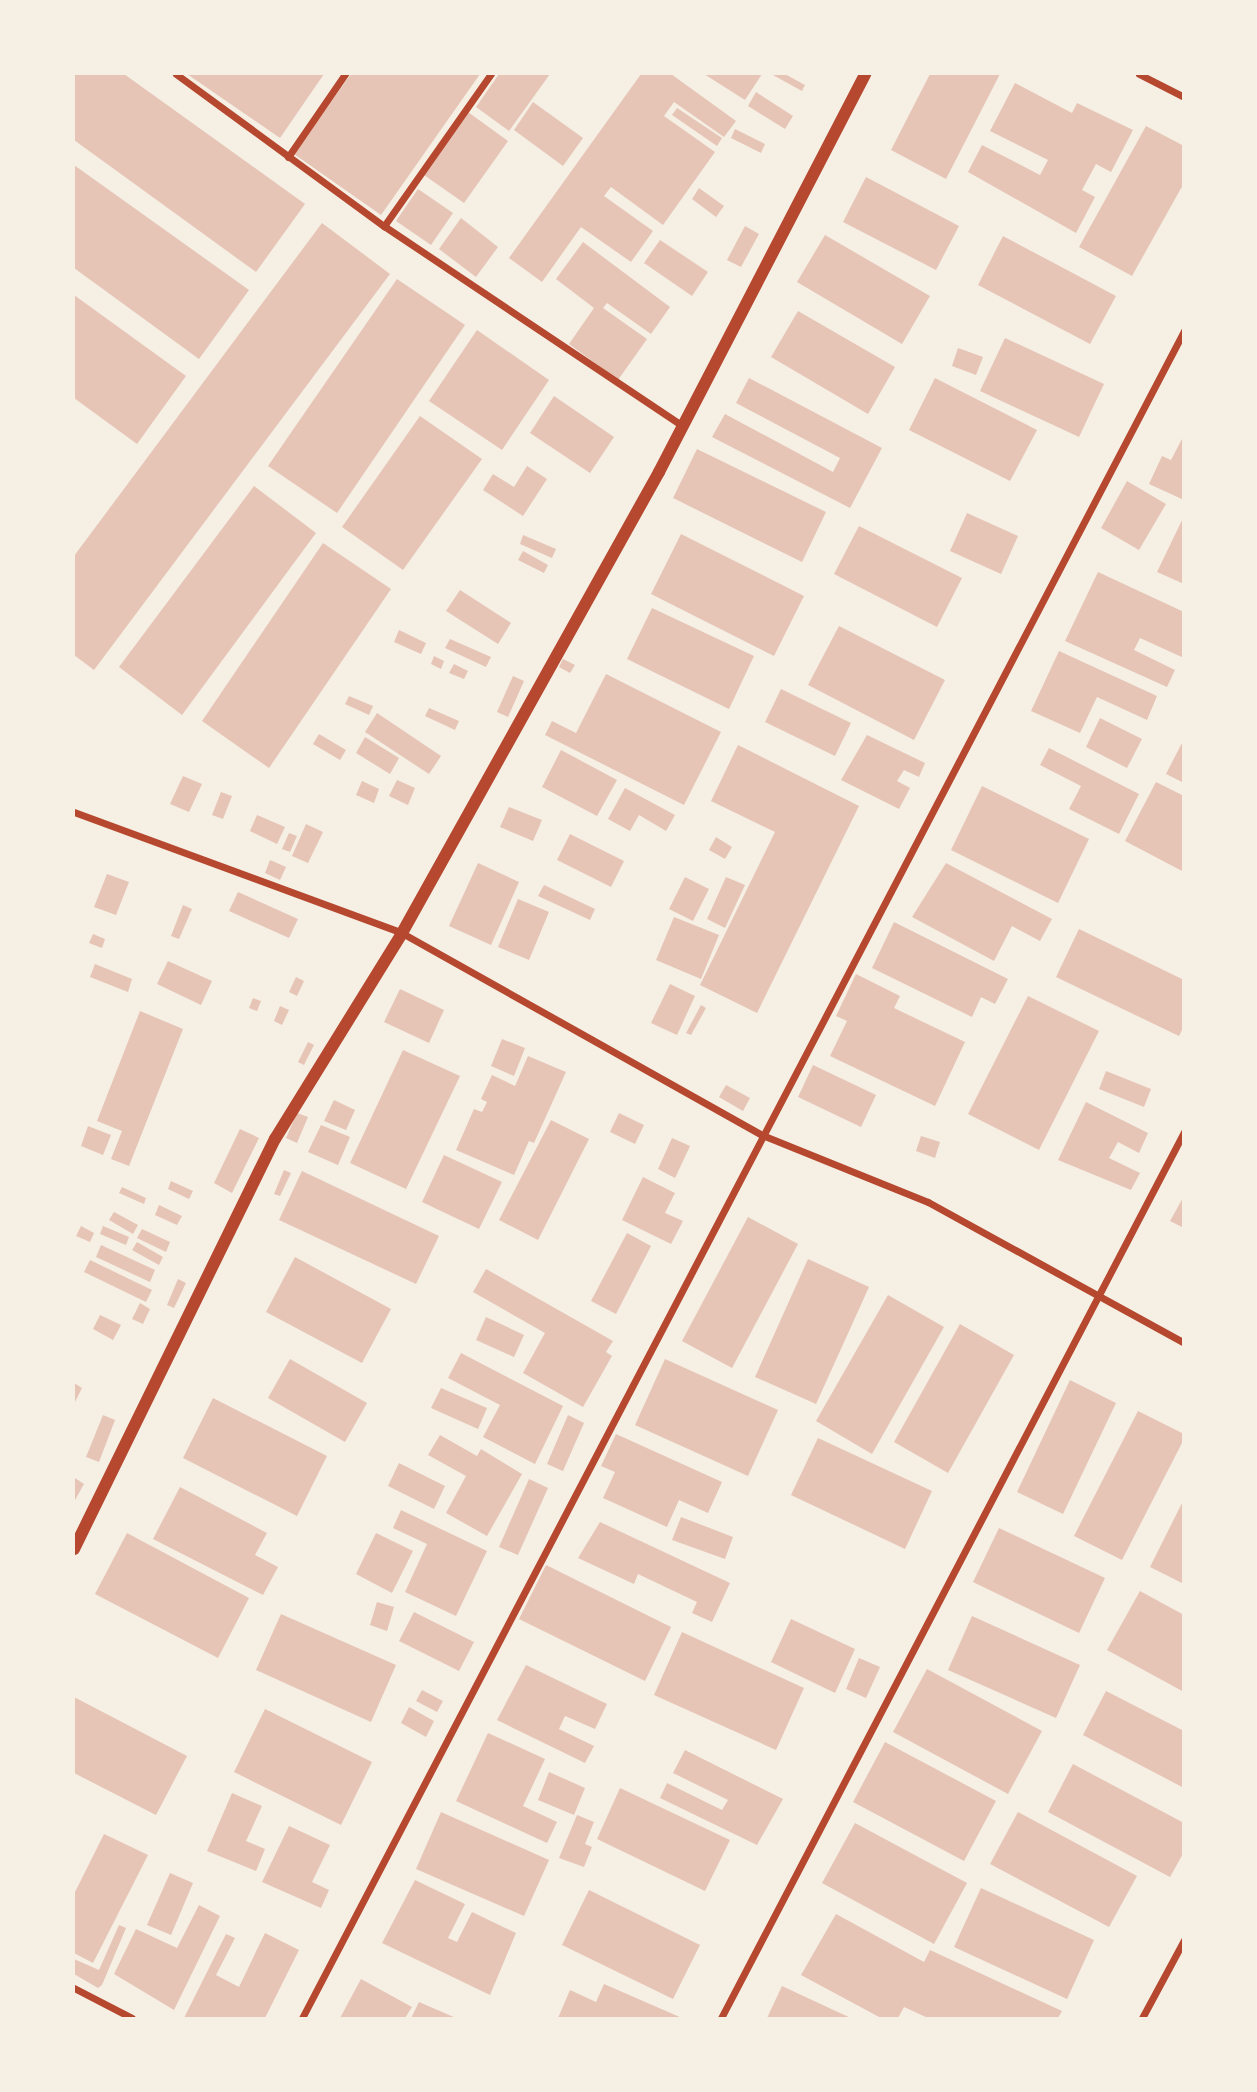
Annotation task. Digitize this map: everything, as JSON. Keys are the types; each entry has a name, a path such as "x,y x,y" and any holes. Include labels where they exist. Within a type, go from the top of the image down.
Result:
{"street":[{"path":"176,74 384,226 683,426"},
{"path":"288,157 345,74"},
{"path":"384,226 491,74"},
{"path":"74,1549 275,1139 401,933 683,426 865,74"},
{"path":"1139,74 1184,97"},
{"path":"302,2018 1184,331"},
{"path":"74,813 401,933 762,1135 928,1202 1096,1297 1184,1343"},
{"path":"721,2018 1184,1132"},
{"path":"1142,2018 1184,1940"},
{"path":"74,1988 132,2018"}],"building":[{"path":"74,74 124,74 305,204 256,272 74,140"},
{"path":"187,74 324,74 280,138"},
{"path":"351,74 480,74 381,215 294,154"},
{"path":"499,74 550,74 509,131 476,107"},
{"path":"641,74 671,74 736,121 724,137 674,102 664,116 715,152 663,225 611,187 604,196 653,231 631,262 581,227 542,282 509,258"},
{"path":"704,74 762,74 745,100"},
{"path":"771,74 785,74 805,85 802,91"},
{"path":"930,74 1000,74 946,179 891,150"},
{"path":"1015,83 1072,113 1077,103 1133,130 1111,172 1096,164 1082,190 1095,197 1076,233 968,172 982,145 1040,175 1048,160 990,131"},
{"path":"756,92 793,116 785,129 748,106"},
{"path":"533,102 583,138 563,166 514,130"},
{"path":"677,108 722,138 717,146 672,115"},
{"path":"468,112 508,141 464,203 424,175"},
{"path":"1146,126 1184,146 1184,183 1132,276 1079,247"},
{"path":"735,129 765,144 761,153 731,138"},
{"path":"74,165 249,290 199,359 74,268"},
{"path":"866,177 959,226 936,270 843,222"},
{"path":"699,188 724,206 716,217 692,199"},
{"path":"418,189 453,213 431,245 396,221"},
{"path":"461,218 498,247 476,277 439,249"},
{"path":"322,223 390,274 94,670 74,655 74,556"},
{"path":"745,226 759,234 741,267 727,260"},
{"path":"825,235 930,296 902,344 797,282"},
{"path":"1003,236 1116,296 1090,344 978,285"},
{"path":"660,240 708,272 692,296 644,263"},
{"path":"583,242 670,307 651,334 607,303 603,308 647,339 618,380 569,344 594,308 556,279"},
{"path":"397,279 465,325 337,513 268,466"},
{"path":"74,295 186,376 137,444 74,398"},
{"path":"798,311 895,367 868,414 771,357"},
{"path":"477,330 549,380 502,450 429,401"},
{"path":"1005,338 1104,384 1079,437 980,391"},
{"path":"958,348 983,357 976,375 952,366"},
{"path":"749,378 882,448 850,508 712,437 725,414 833,472 840,458 736,403"},
{"path":"935,378 1037,430 1010,481 909,430"},
{"path":"554,396 614,437 590,473 530,433"},
{"path":"420,416 482,459 403,570 342,527"},
{"path":"1184,435 1184,500 1149,484 1162,456 1171,460"},
{"path":"697,449 826,512 802,562 673,498"},
{"path":"527,466 547,479 523,516 483,490 493,474 514,487"},
{"path":"1127,481 1166,504 1139,550 1101,528"},
{"path":"254,486 316,533 182,715 119,667"},
{"path":"967,513 1018,536 1001,574 950,551"},
{"path":"1184,516 1184,584 1157,572"},
{"path":"859,526 962,578 937,627 834,574"},
{"path":"681,534 804,596 774,656 651,594"},
{"path":"523,535 556,549 552,558 520,544"},
{"path":"323,543 391,589 269,768 202,721"},
{"path":"523,551 548,565 544,573 518,560"},
{"path":"1098,572 1184,612 1184,658 1140,638 1134,650 1175,670 1167,687 1065,641"},
{"path":"460,590 511,623 498,644 446,611"},
{"path":"652,608 754,656 729,709 627,659"},
{"path":"839,626 945,680 914,740 808,685"},
{"path":"399,630 426,643 421,654 394,642"},
{"path":"450,639 491,657 486,667 445,648"},
{"path":"1059,651 1157,696 1147,720 1097,697 1080,733 1031,711"},
{"path":"434,656 444,661 441,669 431,664"},
{"path":"563,659 575,665 570,673 559,667"},
{"path":"454,664 468,671 464,679 449,673"},
{"path":"606,674 721,732 684,805 545,735 552,721 576,733"},
{"path":"513,676 524,681 508,717 497,712"},
{"path":"781,689 851,723 835,756 765,722"},
{"path":"349,696 373,706 369,715 345,704"},
{"path":"429,708 459,721 455,730 425,716"},
{"path":"377,713 441,756 429,774 365,732"},
{"path":"1100,718 1142,739 1127,768 1086,747"},
{"path":"319,734 346,750 340,760 313,744"},
{"path":"867,735 925,763 919,777 904,770 897,781 910,788 899,809 841,780"},
{"path":"365,737 399,758 390,774 356,753"},
{"path":"1184,739 1184,783 1166,774"},
{"path":"738,745 859,806 757,1013 700,985 775,832 711,801"},
{"path":"1049,748 1139,794 1119,834 1069,809 1081,786 1040,765"},
{"path":"561,750 617,780 597,816 542,787"},
{"path":"183,776 202,784 189,812 170,804"},
{"path":"397,780 415,788 408,805 389,796"},
{"path":"362,781 379,789 374,803 356,795"},
{"path":"1156,782 1184,796 1184,872 1125,841"},
{"path":"982,786 1089,839 1058,903 951,850"},
{"path":"625,788 675,815 666,831 639,815 630,831 608,819"},
{"path":"221,792 232,796 223,819 212,815"},
{"path":"509,807 542,820 533,841 500,827"},
{"path":"257,815 285,827 277,844 250,831"},
{"path":"306,824 323,832 308,863 292,856"},
{"path":"289,833 297,836 290,852 282,849"},
{"path":"570,834 624,861 611,887 557,860"},
{"path":"716,837 732,847 725,859 709,850"},
{"path":"270,860 286,867 280,880 265,873"},
{"path":"478,863 519,882 491,945 449,926"},
{"path":"946,863 1052,919 1040,941 1012,926 994,961 912,917"},
{"path":"107,874 129,882 116,915 94,907"},
{"path":"685,877 709,889 693,921 669,909"},
{"path":"726,877 745,885 725,928 707,919"},
{"path":"544,885 595,909 590,920 538,896"},
{"path":"238,892 298,919 289,938 229,911"},
{"path":"518,899 549,912 529,960 498,947"},
{"path":"183,905 192,909 179,939 171,936"},
{"path":"674,917 719,935 701,979 656,960"},
{"path":"894,922 1008,979 995,1004 981,997 972,1017 872,968"},
{"path":"1079,929 1184,980 1184,1026 1179,1036 1056,977"},
{"path":"93,934 105,939 102,948 89,943"},
{"path":"168,961 212,981 201,1005 157,984"},
{"path":"95,964 132,979 128,992 90,977"},
{"path":"856,974 900,996 894,1008 965,1042 935,1106 830,1056 847,1021 836,1016"},
{"path":"296,977 304,981 297,996 289,992"},
{"path":"670,984 695,996 677,1035 651,1023"},
{"path":"400,989 444,1010 429,1043 384,1022"},
{"path":"1028,996 1099,1031 1039,1150 968,1114"},
{"path":"253,998 261,1001 257,1011 249,1008"},
{"path":"701,1005 706,1008 691,1035 686,1033"},
{"path":"280,1006 289,1010 282,1025 274,1021"},
{"path":"140,1011 183,1029 129,1166 111,1159 122,1131 97,1121"},
{"path":"502,1039 525,1048 514,1076 491,1066"},
{"path":"308,1042 314,1045 304,1065 298,1062"},
{"path":"403,1050 460,1076 406,1189 350,1163"},
{"path":"528,1056 566,1072 534,1143 529,1141 514,1175 456,1150 474,1109 482,1112 487,1102 481,1099 492,1075 515,1086"},
{"path":"813,1065 876,1095 861,1127 798,1097"},
{"path":"1106,1071 1151,1089 1144,1107 1099,1089"},
{"path":"726,1085 750,1098 743,1111 719,1097"},
{"path":"334,1100 355,1110 346,1130 324,1121"},
{"path":"1086,1102 1148,1133 1139,1153 1118,1142 1109,1158 1140,1173 1131,1190 1058,1160"},
{"path":"297,1113 308,1117 297,1143 286,1138"},
{"path":"619,1113 644,1125 635,1144 610,1132"},
{"path":"551,1120 589,1139 538,1240 499,1220"},
{"path":"321,1125 350,1137 338,1165 308,1152"},
{"path":"88,1126 111,1135 103,1155 81,1146"},
{"path":"240,1129 259,1138 232,1193 214,1183"},
{"path":"921,1136 940,1142 935,1158 916,1151"},
{"path":"672,1138 690,1146 675,1178 658,1169"},
{"path":"444,1155 502,1182 479,1229 422,1202"},
{"path":"284,1170 291,1173 280,1196 274,1194"},
{"path":"302,1171 439,1236 416,1284 279,1220"},
{"path":"643,1177 675,1193 665,1213 683,1221 671,1244 622,1220"},
{"path":"171,1181 193,1191 189,1199 168,1189"},
{"path":"122,1187 146,1198 144,1204 119,1193"},
{"path":"1184,1196 1184,1228 1170,1221"},
{"path":"159,1205 182,1216 177,1225 155,1215"},
{"path":"114,1212 138,1225 133,1234 109,1220"},
{"path":"748,1217 798,1244 732,1368 682,1341"},
{"path":"81,1226 94,1233 90,1242 76,1236"},
{"path":"103,1226 129,1237 126,1245 100,1234"},
{"path":"142,1229 170,1242 166,1252 137,1238"},
{"path":"627,1233 651,1246 616,1314 591,1301"},
{"path":"137,1242 163,1257 159,1265 132,1250"},
{"path":"101,1245 155,1270 150,1282 96,1257"},
{"path":"295,1257 391,1309 362,1363 266,1312"},
{"path":"808,1259 869,1287 816,1404 755,1377"},
{"path":"90,1260 152,1290 146,1302 84,1272"},
{"path":"486,1269 613,1341 606,1352 612,1356 583,1407 523,1373 545,1333 473,1292"},
{"path":"178,1279 186,1283 174,1308 167,1305"},
{"path":"888,1295 944,1327 872,1454 816,1421"},
{"path":"140,1303 150,1309 143,1324 132,1319"},
{"path":"100,1315 121,1325 113,1340 93,1329"},
{"path":"486,1317 524,1335 514,1357 476,1340"},
{"path":"960,1324 1014,1355 948,1473 894,1442"},
{"path":"461,1353 563,1406 535,1464 483,1437 500,1405 448,1378"},
{"path":"290,1359 367,1403 345,1442 268,1398"},
{"path":"665,1359 778,1410 748,1476 635,1425"},
{"path":"1070,1380 1116,1403 1063,1514 1017,1492"},
{"path":"74,1383 82,1388 74,1404"},
{"path":"441,1388 487,1408 478,1429 431,1408"},
{"path":"213,1398 327,1456 297,1516 183,1458"},
{"path":"1138,1411 1184,1434 1184,1439 1122,1560 1074,1536"},
{"path":"103,1415 115,1420 99,1462 86,1457"},
{"path":"568,1415 584,1423 563,1471 547,1464"},
{"path":"616,1434 722,1482 708,1513 679,1500 667,1527 603,1498 615,1472 601,1466"},
{"path":"440,1435 477,1456 481,1449 522,1474 487,1536 446,1513 466,1476 428,1455"},
{"path":"818,1438 932,1491 905,1549 791,1495"},
{"path":"399,1463 445,1486 434,1509 388,1486"},
{"path":"75,1478 84,1484 74,1502 74,1481"},
{"path":"529,1479 548,1488 518,1555 499,1547"},
{"path":"180,1487 267,1533 255,1555 278,1567 263,1595 153,1539"},
{"path":"1184,1499 1184,1584 1150,1567"},
{"path":"401,1510 487,1551 456,1616 405,1592 427,1544 393,1528"},
{"path":"681,1517 733,1537 725,1559 672,1540"},
{"path":"600,1522 730,1583 712,1622 692,1613 697,1602 638,1574 634,1584 578,1558"},
{"path":"999,1528 1105,1578 1079,1633 973,1582"},
{"path":"127,1533 249,1598 218,1658 95,1594"},
{"path":"376,1533 413,1551 392,1593 356,1574"},
{"path":"546,1565 671,1627 645,1681 519,1619"},
{"path":"1140,1591 1184,1615 1184,1692 1107,1650"},
{"path":"377,1602 394,1607 387,1631 370,1625"},
{"path":"414,1612 474,1642 459,1671 399,1641"},
{"path":"281,1614 396,1665 371,1722 256,1670"},
{"path":"972,1616 1080,1665 1056,1718 948,1670"},
{"path":"791,1619 855,1649 835,1693 771,1662"},
{"path":"682,1632 804,1688 776,1750 654,1695"},
{"path":"859,1658 880,1667 866,1698 846,1689"},
{"path":"526,1665 607,1704 595,1729 565,1716 559,1729 594,1746 585,1763 497,1720"},
{"path":"927,1669 1042,1731 1008,1794 893,1732"},
{"path":"422,1690 443,1701 437,1712 416,1701"},
{"path":"1106,1691 1184,1731 1184,1788 1083,1735"},
{"path":"74,1697 187,1756 156,1815 74,1773"},
{"path":"409,1707 434,1721 426,1737 401,1723"},
{"path":"265,1709 372,1762 341,1825 234,1772"},
{"path":"488,1733 545,1759 523,1806 557,1822 547,1843 456,1801"},
{"path":"885,1742 996,1801 964,1861 853,1802"},
{"path":"685,1750 783,1799 757,1845 660,1798 667,1783 722,1810 728,1800 673,1773"},
{"path":"1073,1764 1184,1823 1184,1852 1170,1877 1048,1812"},
{"path":"549,1772 585,1788 574,1815 538,1800"},
{"path":"620,1788 730,1840 705,1891 597,1839"},
{"path":"232,1793 262,1806 246,1841 265,1849 256,1871 207,1851"},
{"path":"441,1812 549,1860 524,1916 416,1869"},
{"path":"1018,1812 1137,1876 1109,1927 990,1864"},
{"path":"577,1815 594,1822 585,1844 592,1847 584,1867 559,1858"},
{"path":"855,1823 967,1883 934,1944 822,1883"},
{"path":"289,1826 330,1845 312,1882 329,1890 321,1908 262,1882"},
{"path":"104,1834 148,1855 93,1963 74,1953 74,1894"},
{"path":"170,1873 193,1883 171,1935 147,1925"},
{"path":"415,1880 465,1904 448,1938 457,1942 472,1912 516,1933 490,1995 382,1943"},
{"path":"981,1888 1094,1940 1067,1999 954,1947"},
{"path":"589,1890 700,1945 673,1999 562,1945"},
{"path":"199,1905 220,1916 174,2010 114,1974 136,1929 177,1948"},
{"path":"836,1914 924,1962 930,1950 1062,2011 1058,2018 928,2018 904,2007 898,2018 881,2018 801,1975"},
{"path":"119,1925 126,1928 102,1985 98,1988 74,1974 74,1959 99,1970"},
{"path":"265,1933 299,1950 265,2018 184,2018 226,1934 235,1938 216,1975 239,1987"},
{"path":"361,1979 412,2007 405,2018 340,2018"},
{"path":"604,1984 682,2018 558,2018 570,1990 596,2002"},
{"path":"782,1986 827,2007 851,2018 767,2018"},
{"path":"419,2002 456,2018 411,2018"}]}
